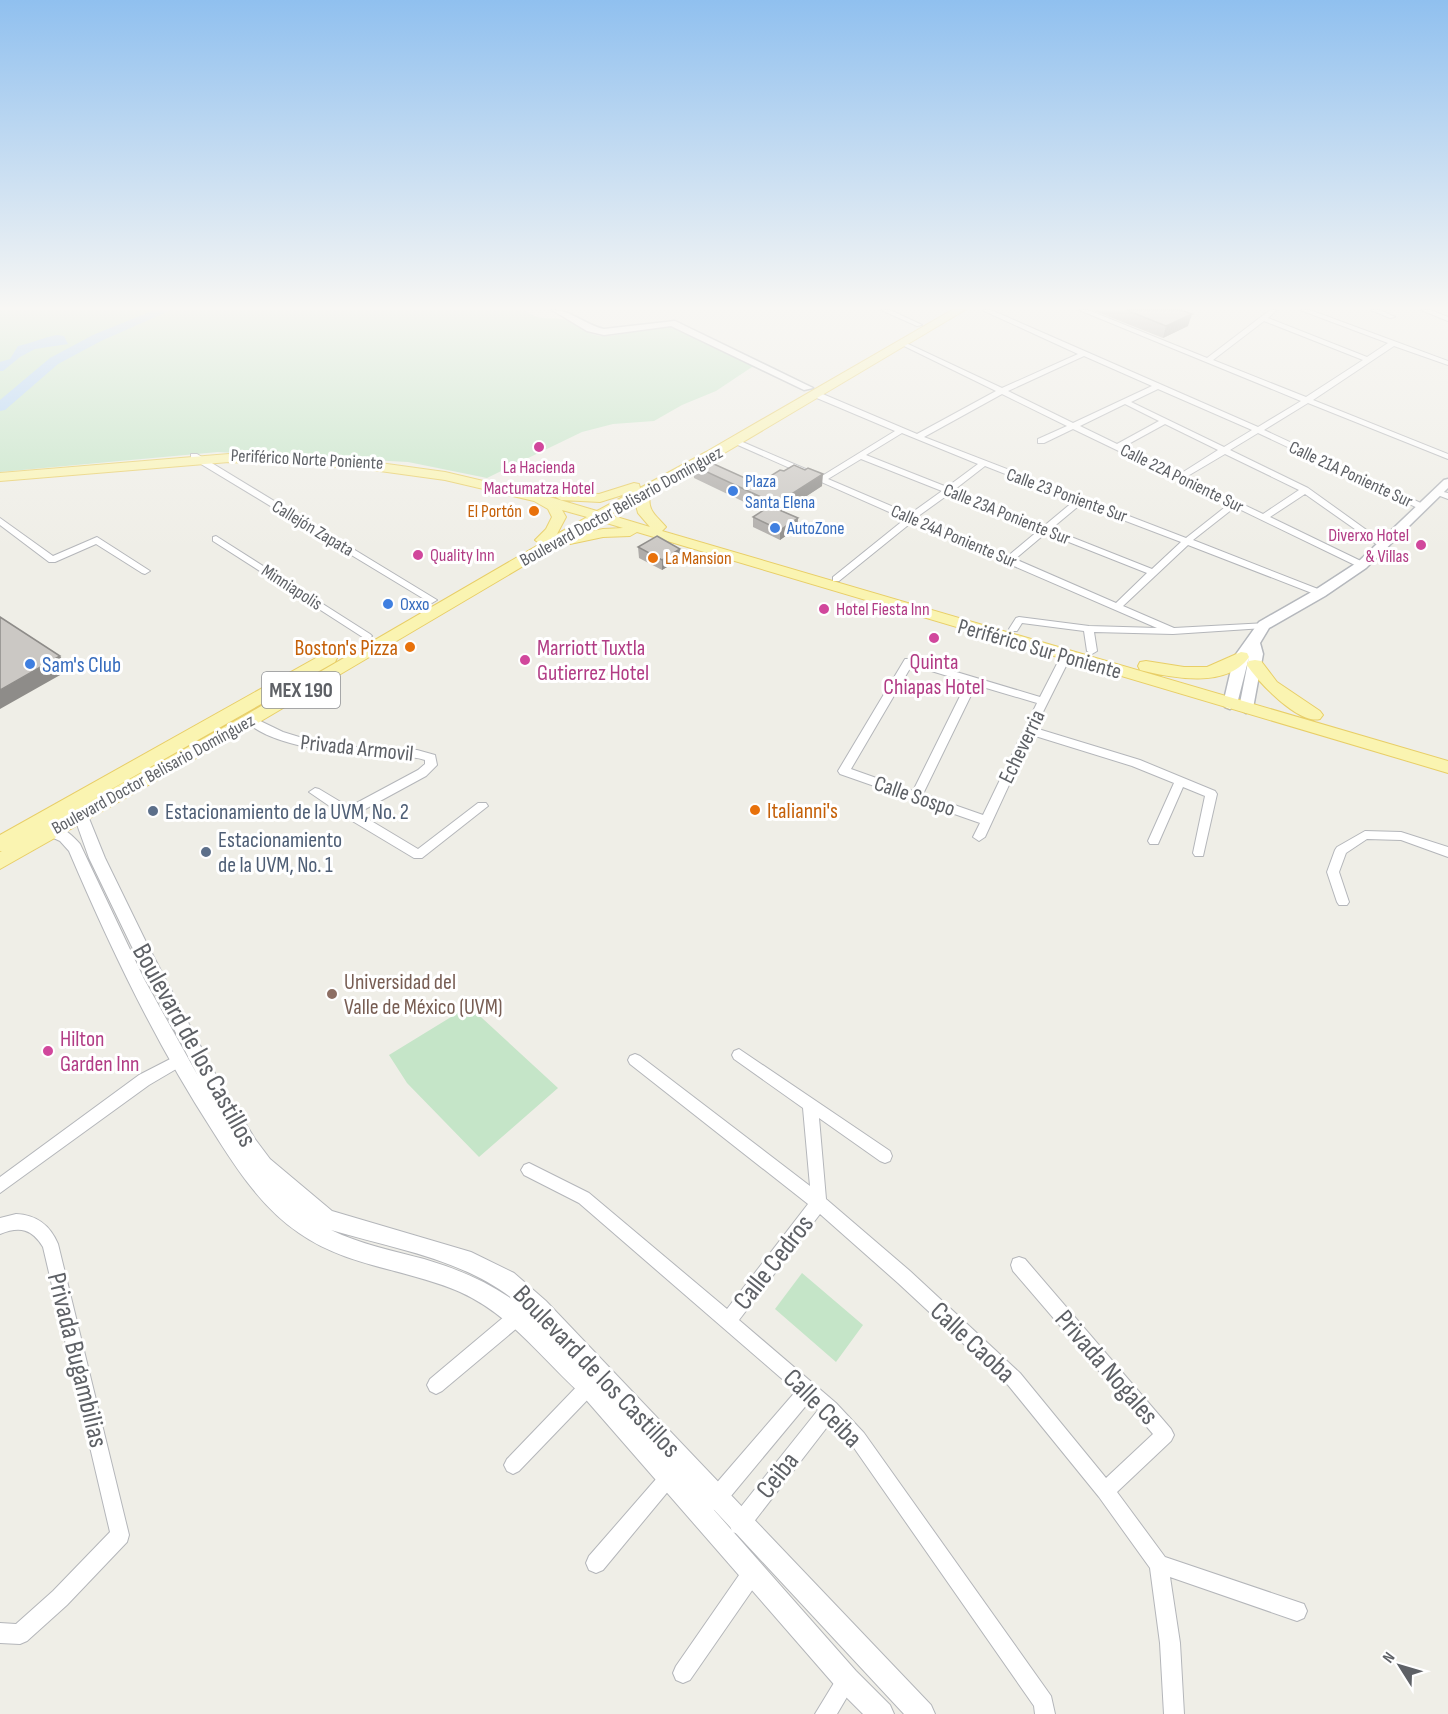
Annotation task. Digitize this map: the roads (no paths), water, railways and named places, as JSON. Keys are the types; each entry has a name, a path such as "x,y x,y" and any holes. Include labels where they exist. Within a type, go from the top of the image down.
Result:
{"main road":[{"name":"Boulevard Doctor Belisario Domínguez","path":"643,488 735,442 811,391"},
{"name":"Boulevard Doctor Belisario Domínguez","path":"0,861 250,720 545,543 811,391"},
{"name":"Periférico Norte Poniente","path":"0,476 196,458 299,457 404,464 477,477 556,496 599,512"},
{"name":"Periférico Norte Poniente","path":"196,458 291,460 401,468 484,484 599,512"},
{"path":"1146,666 1191,673 1213,673 1248,661 1257,654 1253,643 1264,625 1320,593 1362,565 1422,507 1443,494 1448,482"},
{"path":"556,496 600,498 643,488 641,503 643,512 659,531"},
{"path":"538,498 554,507 559,517 545,543"},
{"name":"Periférico Sur Poniente","path":"599,512 855,589 1066,656 1248,702 1314,715 1448,753"},
{"path":"545,543 610,532 659,531"},
{"name":"Boulevard Doctor Belisario Domínguez","path":"0,844 432,600 545,543"},
{"name":"Periférico Sur Poniente","path":"806,574 836,579 855,589 1014,629 1146,666 1232,698"},
{"path":"1232,698 1248,661"},
{"path":"1248,661 1248,702"},
{"path":"1248,661 1271,686 1314,715"},
{"name":"Periférico Sur Poniente","path":"1248,702 1448,767"}],"street":[{"path":"1041,441 1149,390"},
{"name":"Calle 21A Poniente Sur","path":"1167,390 1422,507"},
{"path":"1279,390 1448,457"},
{"path":"1180,477 1323,390"},
{"name":"Calle 23 Poniente Sur","path":"811,391 900,431 982,464 1188,540 1320,593"},
{"path":"916,437 1002,391"},
{"name":"Calle 22A Poniente Sur","path":"1002,391 1362,565"},
{"path":"1124,401 1305,490 1382,544"},
{"path":"1118,446 1165,421"},
{"path":"823,479 900,431"},
{"name":"Calle 24A Poniente Sur","path":"735,442 1173,631"},
{"name":"Calle 23A Poniente Sur","path":"861,456 1152,572"},
{"name":"Callejón Zapata","path":"196,458 432,600"},
{"path":"836,579 982,464"},
{"path":"1263,518 1305,490"},
{"path":"1010,560 1080,500"},
{"path":"1118,606 1188,540 1234,504"},
{"path":"0,521 52,560 97,540 145,572"},
{"name":"Minniapolis","path":"216,538 367,636"},
{"path":"1014,629 1019,620 1089,629 1173,631 1264,625"},
{"path":"1089,629 1092,651"},
{"name":"Echeverria","path":"979,837 985,820 1066,656"},
{"name":"Calle Sospo","path":"973,681 909,661 844,771 985,820"},
{"path":"917,795 973,681 1043,701"},
{"name":"Privada Armovil","path":"250,720 276,735 299,742 372,752 422,754 431,758 430,765 422,772 348,813"},
{"path":"1029,730 1136,763 1211,794 1199,853"},
{"path":"1154,841 1181,780"},
{"path":"315,792 418,855 482,806"},
{"name":"Boulevard de los Castillos","path":"81,816 178,1061 241,1160 289,1213 326,1238 460,1282 491,1298 526,1322 548,1332 718,1496 922,1714"},
{"name":"Boulevard de los Castillos","path":"52,831 65,837 75,848 121,953 149,986 248,1145 263,1165 327,1219 464,1259 507,1280 589,1386 847,1680 881,1714"},
{"path":"1343,903 1333,872 1341,850 1365,835 1401,836 1448,852"},
{"path":"739,1055 885,1156"},
{"name":"Calle Caoba","path":"635,1060 819,1203 904,1277 1014,1379 1105,1491 1159,1564 1170,1643 1174,1714"},
{"path":"0,1186 144,1080 178,1061"},
{"path":"810,1104 819,1203"},
{"name":"Calle Ceiba","path":"529,1170 584,1198 830,1409 865,1449 1044,1703 1045,1714"},
{"name":"Calle Cedros","path":"728,1321 819,1203"},
{"name":"Privada Bugambilias","path":"0,1226 6,1222 29,1224 41,1230 50,1244 120,1535 60,1598 20,1634 0,1633"},
{"name":"Privada Nogales","path":"1019,1265 1165,1435 1105,1491"},
{"path":"436,1385 518,1317"},
{"path":"513,1466 589,1386"},
{"path":"702,1517 808,1390"},
{"name":"Ceiba","path":"727,1544 741,1521 830,1409"},
{"path":"596,1563 669,1478"},
{"path":"1159,1564 1297,1611"},
{"path":"683,1673 753,1572"},
{"path":"825,1714 847,1680"}],"waterway":[{"path":"0,407 20,390"}],"place":[{"name":"La Hacienda Mactumatza Hotel","path":"539,447"},
{"name":"Plaza Santa Elena","path":"733,491"},
{"name":"El Portón","path":"534,511"},
{"name":"AutoZone","path":"775,528"},
{"name":"Diverxo Hotel & Villas","path":"1421,545"},
{"name":"Quality Inn","path":"418,555"},
{"name":"La Mansion","path":"653,558"},
{"name":"Oxxo","path":"388,604"},
{"name":"Hotel Fiesta Inn","path":"824,609"},
{"name":"Quinta Chiapas Hotel","path":"934,638"},
{"name":"Boston's Pizza","path":"410,647"},
{"name":"Marriott Tuxtla Gutierrez Hotel","path":"525,660"},
{"name":"Sam's Club","path":"30,664"},
{"name":"Italianni's","path":"755,810"},
{"name":"Estacionamiento de la UVM, No. 2","path":"153,811"},
{"name":"Estacionamiento de la UVM, No. 1","path":"206,852"},
{"name":"Universidad del Valle de México (UVM)","path":"332,994"},
{"name":"Hilton Garden Inn","path":"48,1051"}]}
